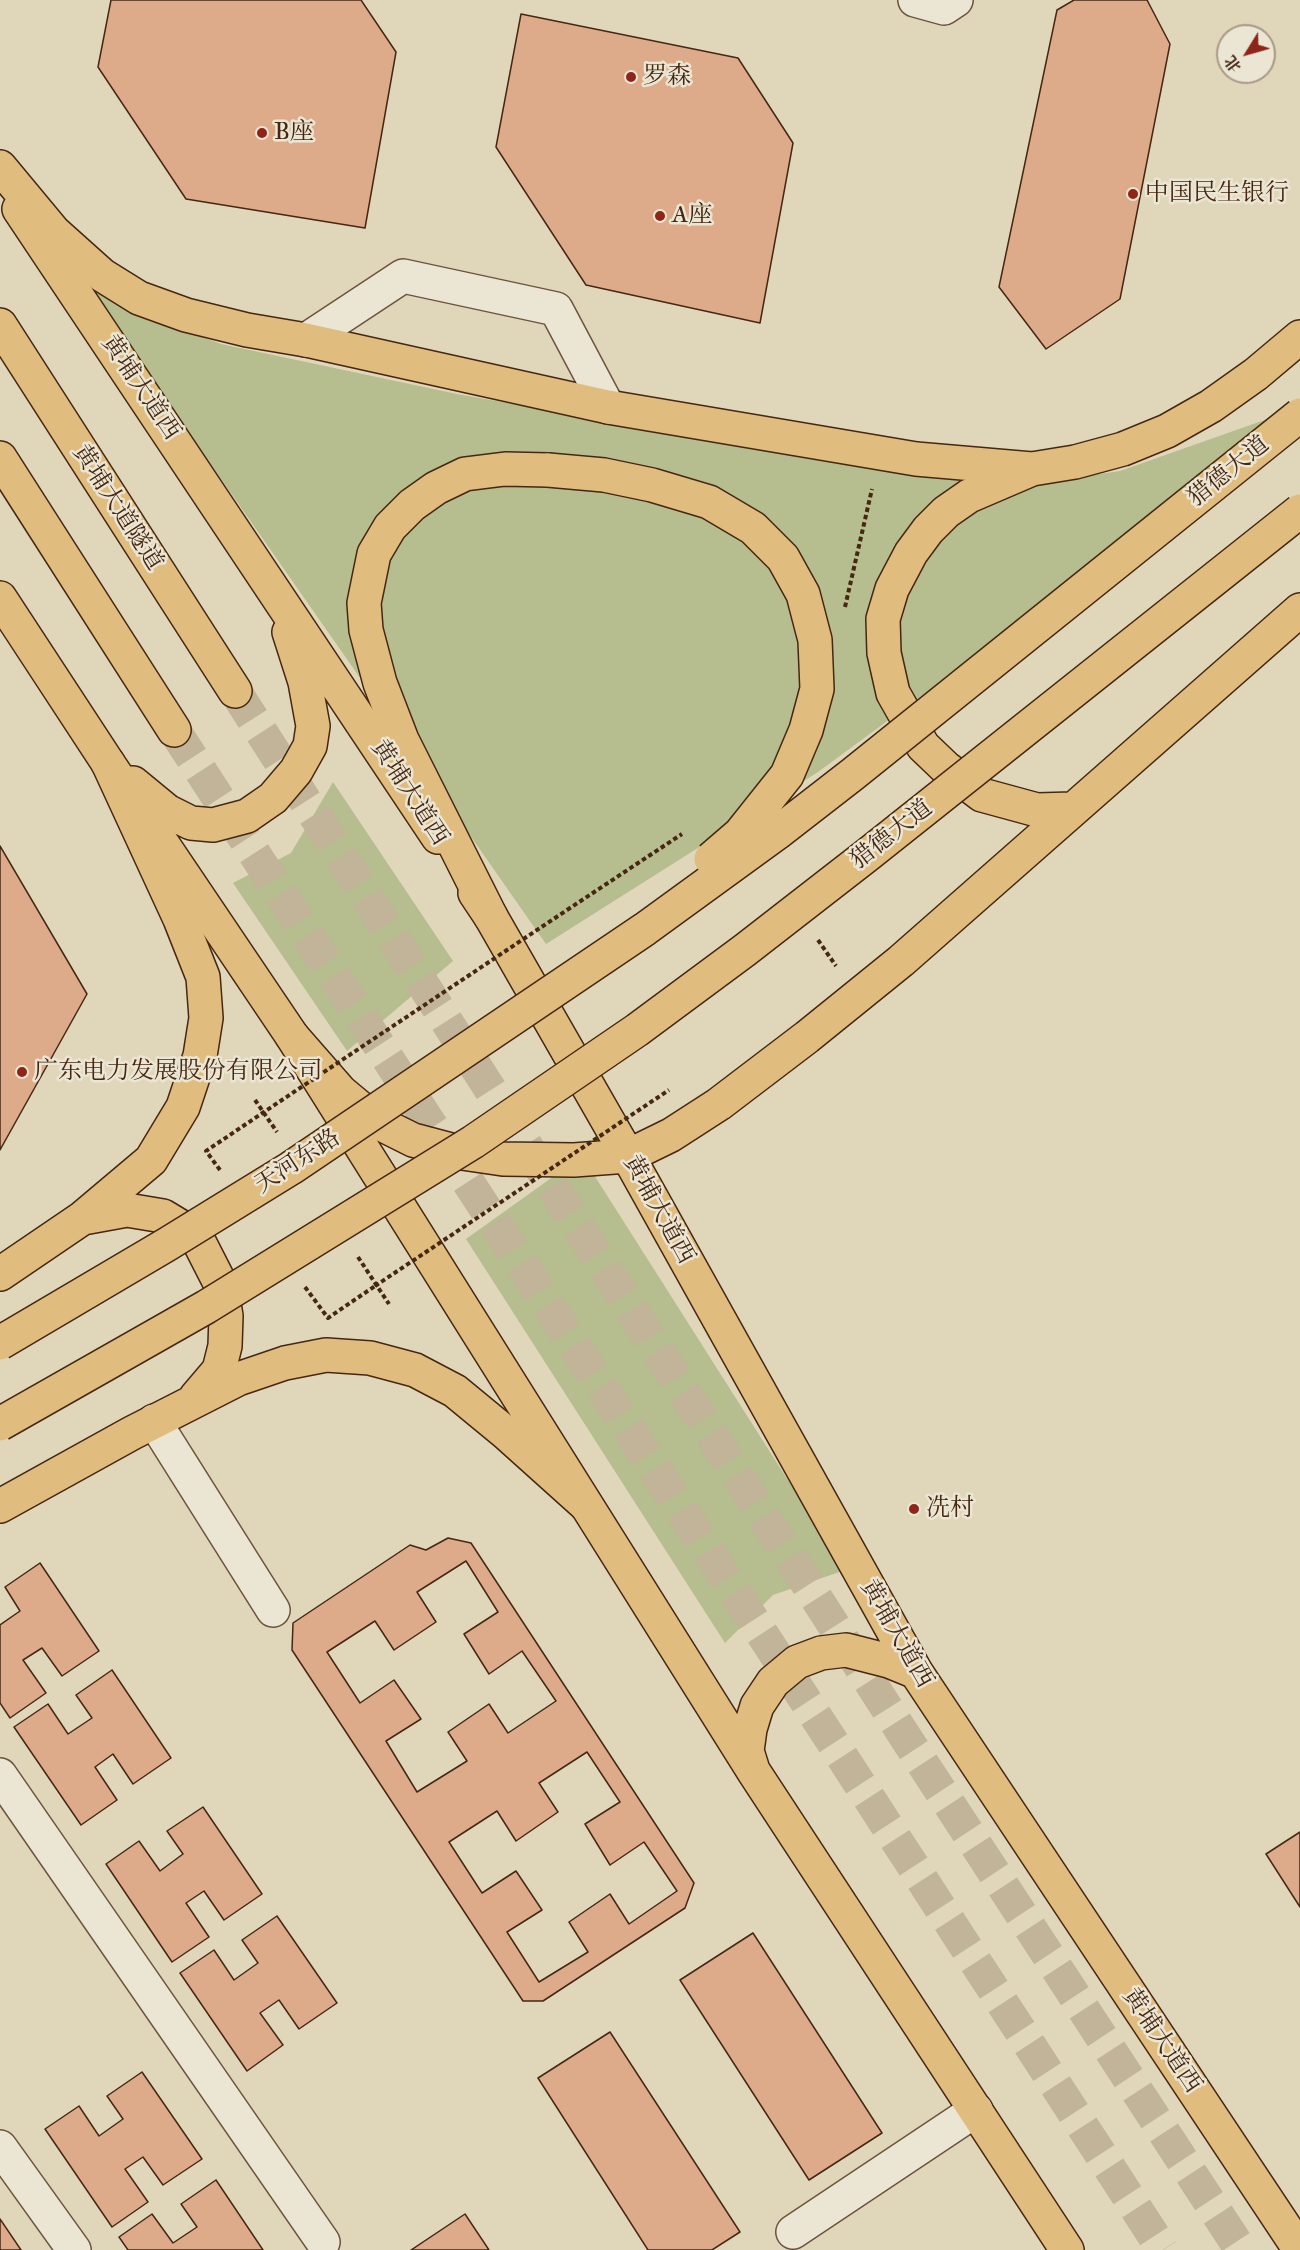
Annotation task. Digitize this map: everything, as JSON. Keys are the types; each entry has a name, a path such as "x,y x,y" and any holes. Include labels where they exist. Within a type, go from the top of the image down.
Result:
{"main road":[{"path":"0,167 54,232 102,275 139,298 186,315 608,407 916,459 1032,469"},
{"name":"黄埔大道西","path":"0,180 491,917 628,1156 916,1672 1300,2250"},
{"name":"黄埔大道隧道","path":"0,325 235,691"},
{"path":"1073,809 1037,810 982,795 946,768 923,746 893,693 884,653 883,619 892,589 911,553 928,530 946,512 969,496 1032,469 1075,462 1123,449 1167,431 1211,406 1256,374 1300,337"},
{"name":"猎德大道","path":"589,968 777,833 1300,415"},
{"path":"0,458 174,730"},
{"path":"491,917 402,740 380,683 366,630 364,603 374,554 390,527 412,506 436,488 465,474 504,469 604,475 652,485 709,502 753,528 783,558 803,594 815,640 817,689 806,730 787,775 740,834 589,968"},
{"name":"猎德大道","path":"0,1424 206,1307 472,1142 637,1029 745,950 1300,511"},
{"path":"108,763 167,811 191,823 213,825 247,816 273,798 296,771 310,746 313,726 303,673 272,586"},
{"path":"0,598 292,1036 754,1772 1067,2250"},
{"path":"292,1036 340,1092 377,1122 412,1140 462,1153 503,1159 574,1160 628,1156 671,1135 719,1104 901,961 1300,610"},
{"path":"0,1274 82,1218 151,1160 183,1107 200,1056 206,1018 203,977 180,919 108,763"},
{"name":"天河东路","path":"0,1342 166,1245 291,1168 589,968"},
{"path":"82,1218 127,1210 154,1214 164,1216 196,1236 213,1265 221,1285 226,1316 225,1346 219,1370 193,1401"},
{"path":"0,1506 154,1421 238,1379 285,1363 326,1355 370,1358 415,1370 455,1391 585,1504"},
{"path":"754,1772 747,1751 750,1729 758,1706 773,1682 797,1662 821,1653 846,1650 889,1661 916,1672"}],"street":[{"path":"915,0 944,8 956,0"},
{"path":"306,340 403,276 556,309 608,407"},
{"path":"154,1421 273,1610"},
{"path":"0,1775 323,2242"},
{"path":"793,2232 976,2110"},
{"path":"0,2147 74,2250"}],"path":[{"path":"222,1174 206,1150 687,830"},
{"path":"300,1279 328,1318 669,1090"}],"green space":[{"path":"75,270 139,313 221,344 457,394 919,476 1037,483 1120,471 1273,417 924,694 818,772 546,944"},
{"path":"333,782 453,961 347,1051 233,883 291,853"},
{"path":"582,1156 845,1570 773,1595 725,1643 466,1239"}],"building":[{"name":"B座","path":"111,0 361,0 396,52 365,228 186,199 98,67"},
{"path":"1074,0 1147,0 1170,44 1120,299 1046,349 999,287 1057,10"},
{"name":"A座","path":"521,14 738,58 793,143 760,323 586,285 496,147"},
{"name":"广东电力发展股份有限公司","path":"0,846 87,994 0,1150"},
{"path":"448,1538 471,1543 694,1883 685,1908 543,2001 523,2001 292,1650 293,1623 410,1545 426,1550"},
{"path":"466,1561 498,1612 464,1634 489,1674 522,1651 556,1701 508,1733 489,1704 448,1732 467,1761 417,1792 386,1741 421,1719 394,1680 360,1703 327,1652 375,1621 394,1650 436,1622 417,1592"},
{"path":"40,1563 99,1651 62,1676 42,1648 23,1660 46,1693 10,1718 0,1703 0,1625 20,1611 5,1587"},
{"path":"112,1670 171,1758 133,1784 113,1754 95,1767 117,1800 81,1825 14,1727 48,1704 68,1734 92,1718 76,1695"},
{"path":"587,1752 620,1802 585,1824 610,1865 644,1842 677,1891 629,1924 610,1894 569,1922 588,1952 539,1982 507,1932 542,1910 516,1871 482,1893 449,1842 497,1811 516,1841 558,1812 539,1783"},
{"path":"203,1807 262,1894 224,1920 204,1891 186,1903 209,1937 172,1962 106,1864 139,1841 160,1871 183,1854 167,1831"},
{"path":"1300,1832 1300,1907 1266,1854"},
{"path":"277,1916 337,2003 299,2029 279,2000 260,2013 283,2045 247,2071 180,1973 214,1950 234,1980 258,1963 242,1940"},
{"path":"753,1933 882,2133 809,2180 680,1980"},
{"path":"610,2032 740,2232 712,2250 648,2250 538,2078"},
{"path":"142,2072 202,2159 163,2185 143,2157 125,2169 148,2202 112,2227 45,2129 79,2106 99,2136 123,2119 107,2096"},
{"path":"216,2180 263,2250 128,2250 119,2237 152,2214 173,2243 197,2227 181,2204"},
{"path":"465,2214 489,2250 411,2250"},
{"path":"0,2219 21,2250 0,2250"}],"tunnel":[{"path":"235,691 904,1735 1241,2250"},
{"path":"174,730 1163,2250"}],"place":[{"name":"罗森","path":"631,77"},
{"name":"B座","path":"262,133"},
{"name":"中国民生银行","path":"1133,194"},
{"name":"A座","path":"660,216"},
{"name":"广东电力发展股份有限公司","path":"22,1072"},
{"name":"冼村","path":"914,1509"}]}
